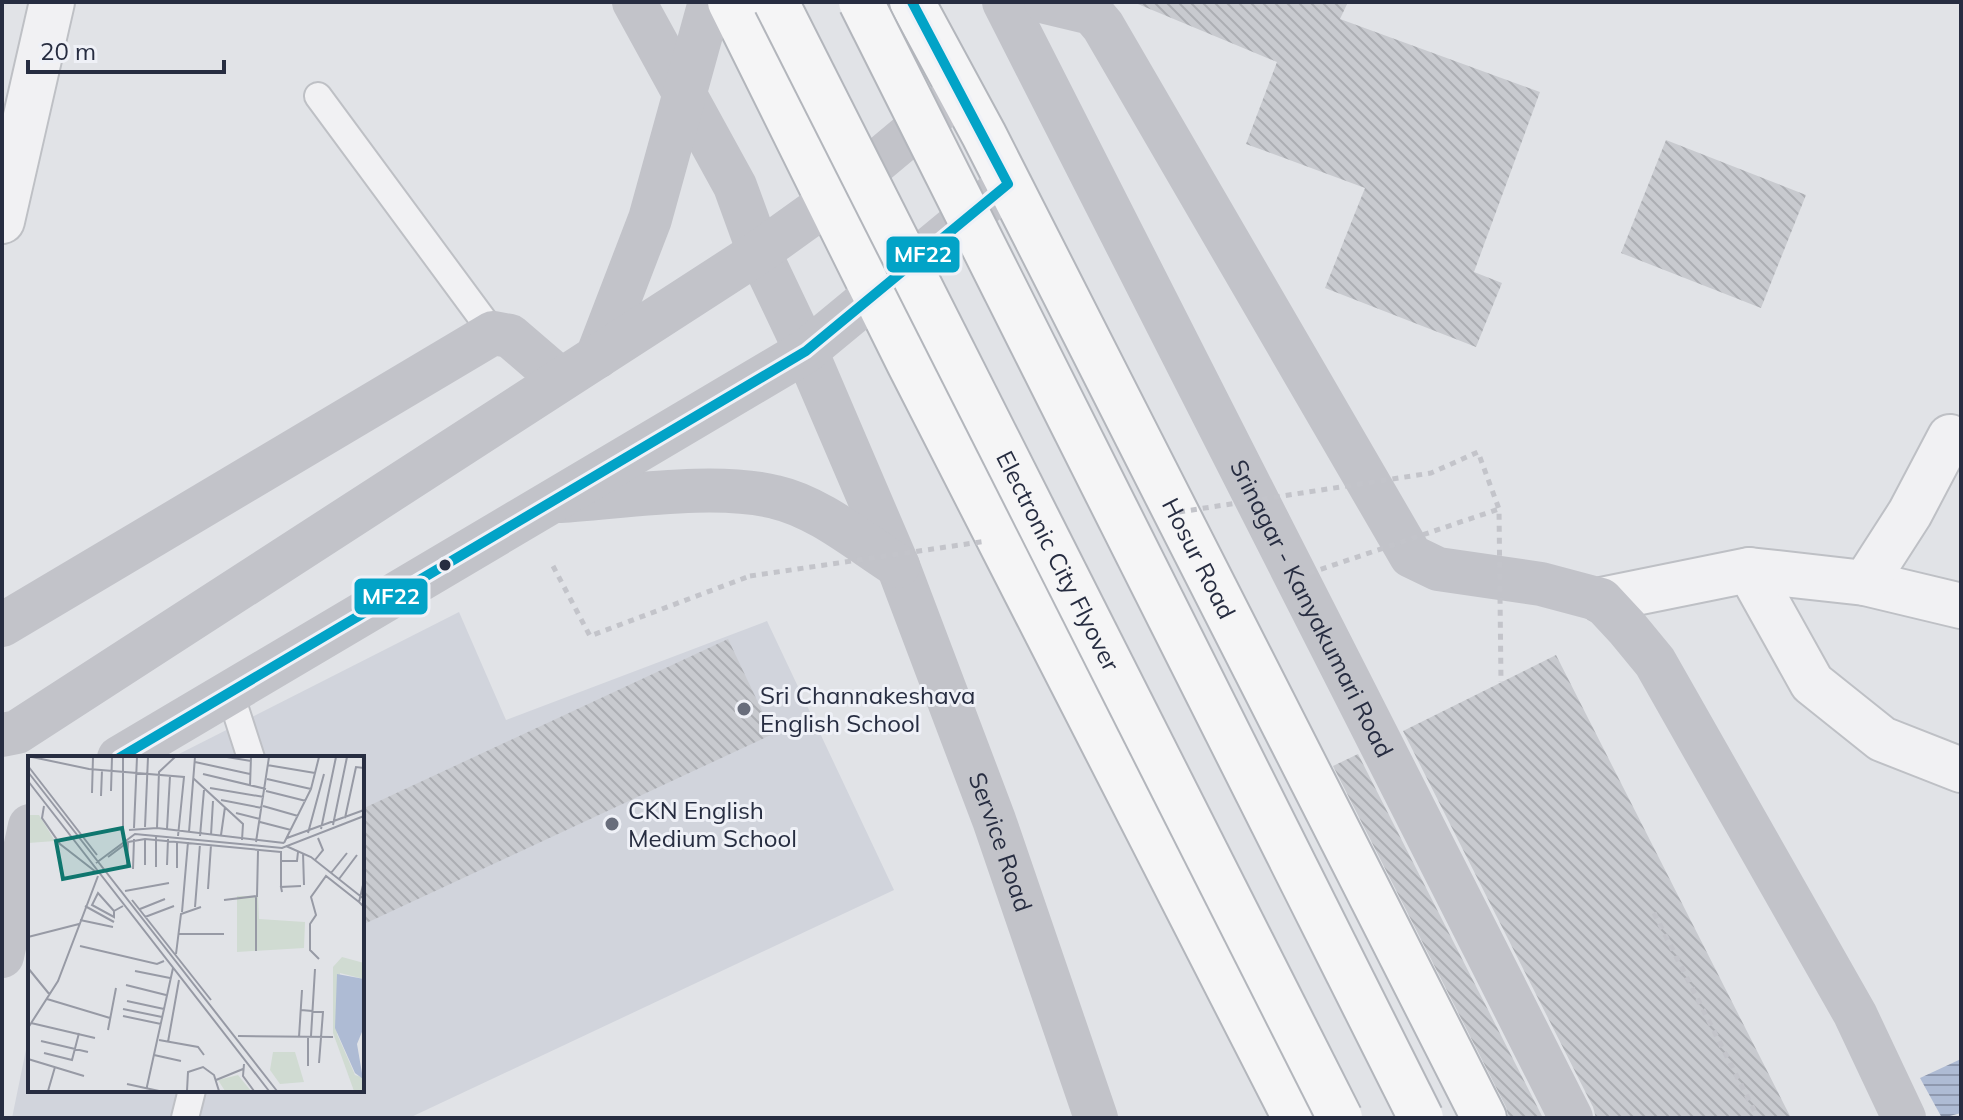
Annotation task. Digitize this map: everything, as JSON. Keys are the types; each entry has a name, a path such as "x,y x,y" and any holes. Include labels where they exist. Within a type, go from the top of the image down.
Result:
{"highway":[{"path":"730,2 875,295 1295,1118"},
{"name":"Electronic City Flyover","path":"776,2 1340,1118"},
{"path":"861,2 1421,1118"},
{"name":"Hosur Road","path":"912,2 1008,184 1484,1118"}],"street":[{"path":"2,221 52,2"},
{"name":"Service Road","path":"634,2 735,186 759,252 806,351 898,566 994,820 1096,1118"},
{"path":"578,368 639,252 710,2"},
{"name":"Srinagar - Kanyakumari Road","path":"1004,2 1571,1118"},
{"path":"1046,2 1092,13 1103,26 1411,556 1438,569 1541,584 1601,600 1749,570 1865,583 1961,606"},
{"path":"2,735 17,732 759,252 830,201 959,93"},
{"path":"122,756 806,351 1008,184"},
{"path":"2,625 493,333 510,336 578,368"},
{"path":"1865,583 1910,513 1950,437"},
{"path":"540,510 721,491 776,497 819,516 898,566"},
{"path":"1749,570 1812,683 1882,739 1961,770"},
{"path":"1601,600 1655,662 1855,1014 1904,1118"},
{"path":"2,816 28,810"},
{"path":"2,956 28,835"}],"lane":[{"path":"318,96 493,333"},
{"path":"230,693 250,756"},
{"path":"185,1118 192,1092"}],"path":[{"path":"1168,513 1431,473 1478,452 1499,509 1501,682"},
{"path":"1298,577 1499,509"},
{"path":"540,510 590,636 750,576 998,539"},
{"path":"1654,913 1758,1118"}],"shaded area":[{"name":"CKN English Medium School","path":"459,612 506,720 767,621 894,890 409,1118 12,1118 28,1040 28,1092 364,1092 364,756 175,756"}],"water":[{"path":"1961,1059 1961,1113 1942,1118 1920,1078"}],"building":[{"path":"1133,2 1348,2 1340,19 1540,92 1474,272 1502,283 1476,347 1325,288 1365,188 1246,144 1277,62"},
{"path":"1666,140 1806,195 1761,308 1621,253"},
{"path":"728,639 773,734 364,924 364,808"},
{"path":"1556,655 1791,1118 1596,1118 1403,731"},
{"path":"1358,754 1543,1118 1509,1118 1333,766"}],"transit line":[{"name":"MF22","path":"122,756 806,351 1008,184 912,2"}],"place":[{"name":"Sri Channakeshava English School","path":"744,709"},
{"name":"CKN English Medium School","path":"612,824"}]}
